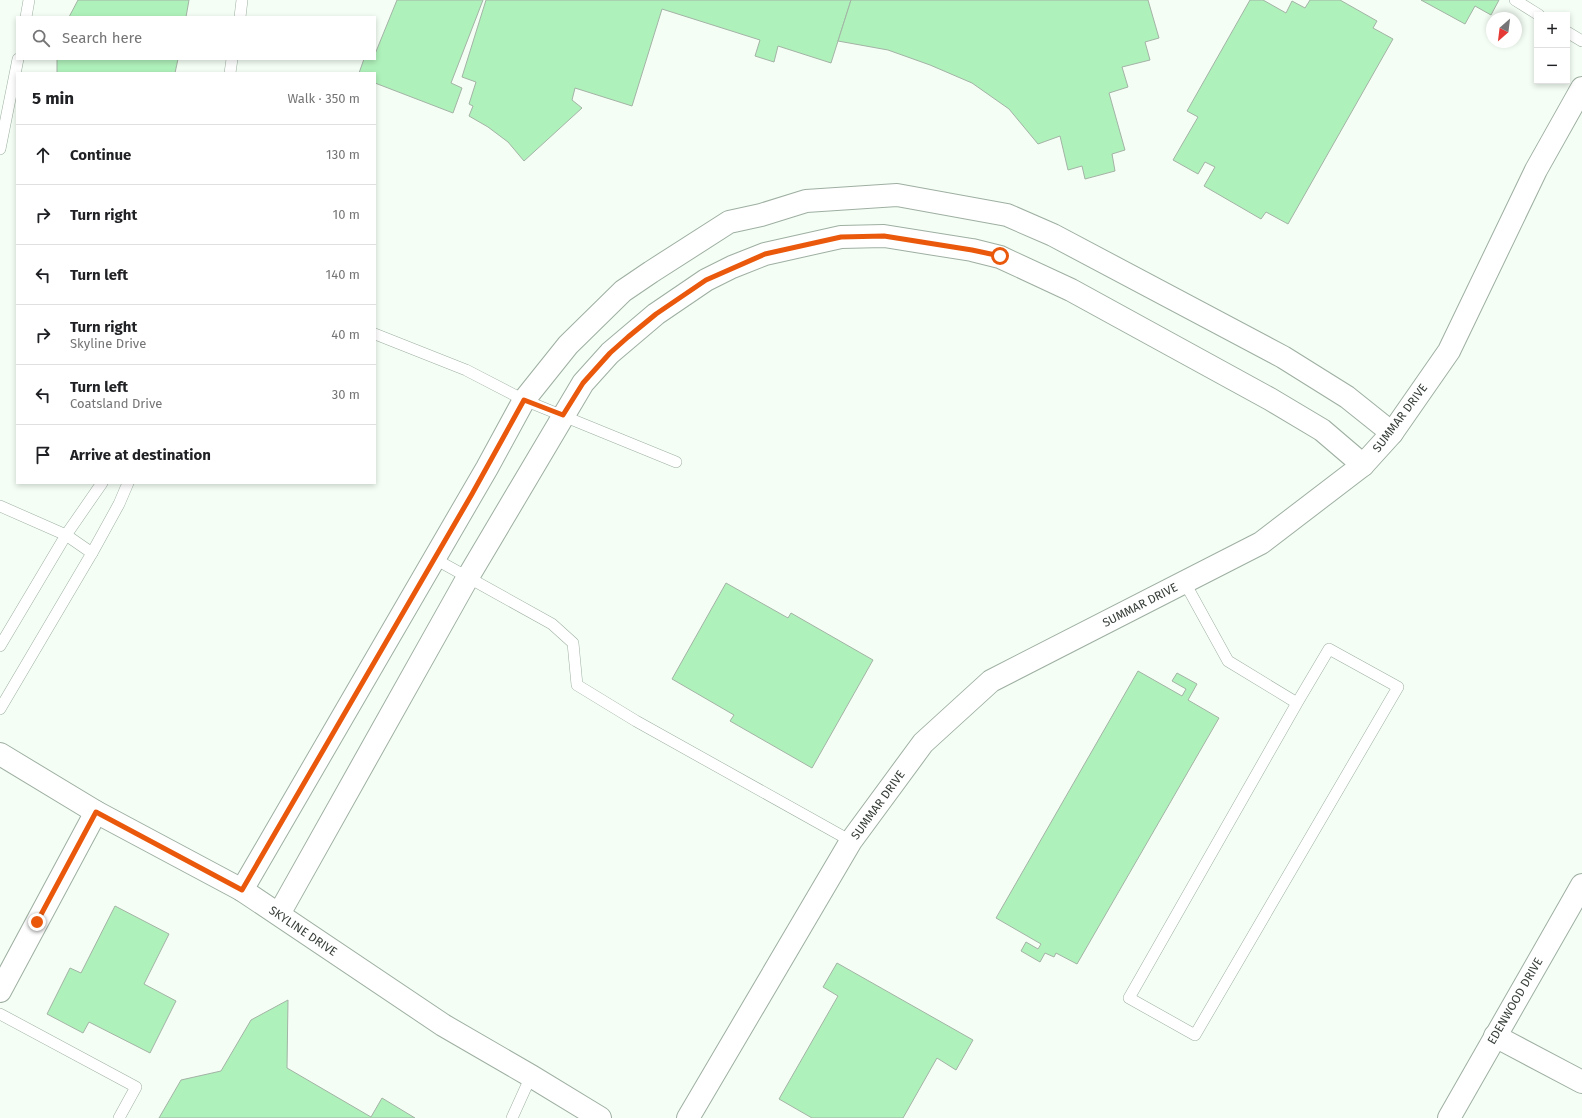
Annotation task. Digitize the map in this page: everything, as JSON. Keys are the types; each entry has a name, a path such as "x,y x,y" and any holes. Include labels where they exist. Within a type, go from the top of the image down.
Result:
{"street":[{"name":"SUMMAR DRIVE","path":"688,1118 851,841 923,743 991,681 1261,543 1363,465 1392,433 1449,351 1536,170 1582,88"},
{"path":"242,890 435,559 524,400 568,345 623,291 729,222 761,215 806,201 896,195 1007,215 1053,235 1282,357 1347,397 1392,433"},
{"path":"278,914 468,577 583,383 610,353 656,314 706,280 765,254 841,237 884,236 1000,256 1045,278 1270,399 1322,430 1363,465"},
{"name":"SKYLINE DRIVE","path":"0,754 96,812 242,890 444,1026 600,1118"},
{"path":"0,991 96,812"},
{"name":"EDENWOOD DRIVE","path":"1450,1118 1495,1036 1582,885"},
{"path":"1495,1036 1582,1082"}],"lane":[{"path":"26,16 29,0"},
{"path":"240,16 242,0"},
{"path":"1515,0 1534,12"},
{"path":"1570,34 1582,41"},
{"path":"0,149 18,60"},
{"path":"230,72 232,60"},
{"path":"376,334 466,370 524,400 676,462"},
{"path":"0,646 66,535 101,484"},
{"path":"0,708 92,553 119,504 128,484"},
{"path":"0,506 66,535 92,553"},
{"path":"435,559 552,624 573,643 577,685 636,721 851,841"},
{"path":"1185,583 1228,661 1297,703"},
{"path":"1329,649 1398,687 1195,1035 1129,998 1297,703 1329,649"},
{"path":"0,1014 136,1087 119,1118"},
{"path":"512,1118 531,1076"}],"building":[{"path":"78,0 189,0 186,16 70,16"},
{"path":"397,0 483,0 451,83 462,88 453,113 376,83 376,72 359,72 364,60 376,60 376,52"},
{"path":"486,0 851,0 831,63 778,46 774,62 755,56 760,40 662,9 632,106 575,88 572,100 582,108 524,161 508,142 488,127 469,116 473,106 469,104 476,82 462,77"},
{"path":"851,0 1148,0 1159,38 1145,42 1150,60 1122,67 1128,87 1109,93 1125,150 1112,154 1115,171 1085,179 1082,166 1068,170 1060,136 1038,144 1009,109 972,83 930,65 888,50 838,41"},
{"path":"1250,0 1263,0 1286,13 1292,1 1305,8 1310,0 1340,0 1377,21 1373,28 1393,39 1288,224 1266,212 1261,219 1204,186 1215,167 1205,162 1198,174 1173,160 1198,117 1187,111"},
{"path":"1421,0 1499,0 1493,12 1486,12 1475,6 1465,24"},
{"path":"57,60 178,60 175,72 57,72"},
{"path":"726,583 788,618 791,613 873,660 812,768 730,721 734,715 672,679"},
{"path":"1138,671 1182,696 1186,689 1172,681 1177,673 1197,684 1188,700 1219,718 1077,964 1056,953 1054,957 1045,953 1040,962 1021,951 1026,942 1038,949 1041,944 996,918"},
{"path":"115,906 169,934 144,984 176,1001 150,1053 89,1022 83,1033 47,1014 70,968 81,973"},
{"path":"837,963 973,1040 956,1070 937,1058 903,1118 812,1118 779,1099 838,996 823,987"},
{"path":"288,1000 287,1068 371,1117 382,1098 415,1118 159,1118 181,1080 221,1071 251,1020"}],"route":[{"path":"37,922 96,812 242,890 487,468 524,400 563,415 583,383 610,353 656,314 706,280 732,267 765,254 841,237 884,236 1000,256"}]}
